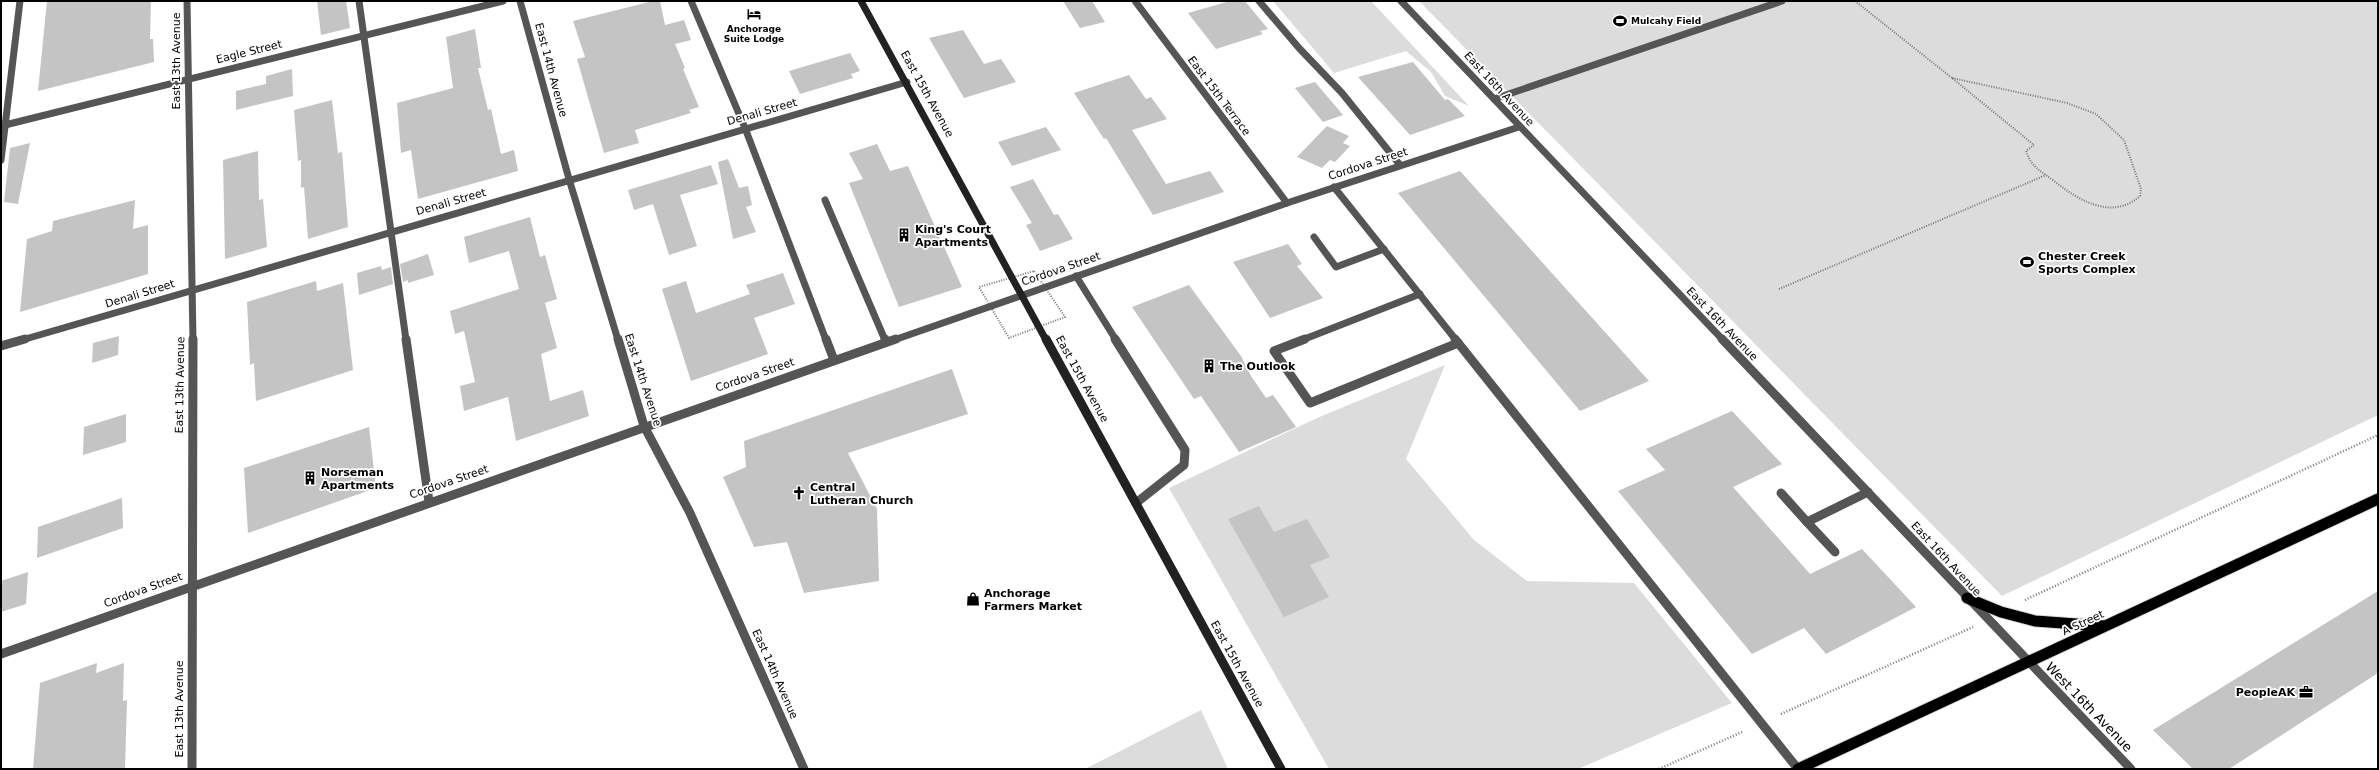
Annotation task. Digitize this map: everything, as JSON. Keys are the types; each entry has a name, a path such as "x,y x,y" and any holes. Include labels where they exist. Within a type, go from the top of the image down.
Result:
{"main road":[{"name":"East 15th Avenue","path":"861,1 907,82 1281,769"},
{"name":"A Street","path":"1798,769 2378,499"},
{"path":"1967,598 2001,612 2035,621 2106,626"}],"street":[{"path":"1,160 3,125 20,1"},
{"name":"East 13th Avenue","path":"187,1 187,78 193,289 190,586 192,769"},
{"path":"359,1 429,502"},
{"name":"Eagle Street","path":"3,125 187,78 503,1"},
{"name":"East 14th Avenue","path":"520,1 569,178 644,426 690,513 804,769"},
{"path":"691,1 745,128 834,360"},
{"name":"East 15th Terrace","path":"1135,1 1287,203"},
{"path":"1259,1 1299,48 1342,93 1400,165"},
{"name":"East 16th Avenue","path":"1400,1 2028,662"},
{"path":"1494,99 1782,1"},
{"name":"Denali Street","path":"1,346 569,178 907,82"},
{"name":"Cordova Street","path":"1,654 644,426 1287,203 1519,126"},
{"path":"1334,187 1798,769"},
{"path":"825,200 886,342"},
{"path":"1314,237 1336,267 1384,249"},
{"path":"1076,276 1185,450 1184,465 1136,503"},
{"path":"1420,294 1274,351 1310,403 1458,342"},
{"path":"1807,522 1868,492"},
{"path":"1781,493 1835,552"},
{"name":"West 16th Avenue","path":"2028,662 2131,769"}],"path":[{"path":"1855,1 2034,145 2026,150 2030,163 2081,201 2103,208 2120,206 2135,201 2140,196 2141,189 2124,140 2096,114 2067,103 1952,78"},
{"path":"1779,289 2046,175"},
{"path":"2021,602 2378,434"},
{"path":"1781,714 1956,636"},
{"path":"1659,769 1742,732"}],"shaded area":[{"path":"1273,1 1371,1 1469,106 1445,96 1431,72 1406,51 1334,73"},
{"name":"Chester Creek Sports Complex","path":"1419,1 2378,1 2378,415 2002,596"},
{"path":"1445,365 1406,459 1474,540 1527,581 1634,583 1732,703 1578,769 1329,769 1169,488 1317,418"},
{"path":"1201,710 1228,769 1085,769"}],"building":[{"path":"47,1 151,1 150,39 153,39 154,62 38,91"},
{"path":"317,1 346,1 350,28 321,35"},
{"path":"653,1 660,1 665,25 684,20 691,40 675,44 685,68 683,69 699,107 689,110 691,113 635,130 639,143 604,153 577,59 585,57 573,21"},
{"path":"1063,1 1092,1 1105,22 1080,28"},
{"path":"1230,1 1245,1 1268,29 1260,31 1263,34 1216,49 1188,13"},
{"path":"475,29 481,68 478,68 488,110 491,109 501,154 514,150 518,171 418,199 411,150 401,153 397,103 453,88 446,37"},
{"path":"963,30 984,64 1001,59 1016,82 964,98 929,38"},
{"path":"850,53 860,71 851,74 853,78 800,94 789,71"},
{"path":"1413,62 1445,100 1448,99 1465,116 1410,135 1358,77"},
{"path":"292,69 293,96 236,110 236,91 266,84 266,76"},
{"path":"1129,75 1146,99 1151,97 1167,119 1132,130 1166,184 1210,171 1224,192 1153,215 1106,138 1104,139 1074,93"},
{"path":"1315,82 1343,115 1323,122 1295,88"},
{"path":"332,100 338,153 342,152 348,227 308,239 304,187 301,188 301,160 298,161 294,110"},
{"path":"1327,126 1349,136 1343,143 1350,146 1335,162 1330,160 1322,168 1297,157"},
{"path":"1046,127 1061,150 1012,166 998,142"},
{"path":"30,143 18,204 4,202 10,148"},
{"name":"King's Court Apartments","path":"877,144 890,171 908,166 962,287 899,307 849,183 863,179 849,153"},
{"path":"258,151 259,200 263,199 267,247 225,259 223,160"},
{"path":"728,159 739,188 748,186 752,205 746,207 756,232 733,239 718,162"},
{"path":"711,165 718,184 680,195 697,246 669,255 653,204 634,210 628,190"},
{"path":"1460,171 1649,381 1580,411 1398,193"},
{"path":"1033,179 1054,215 1058,214 1073,239 1040,251 1026,225 1032,223 1010,187"},
{"path":"135,200 133,229 148,225 148,274 20,312 27,239 52,231 53,221"},
{"path":"530,217 540,257 545,255 557,299 545,303 557,348 541,354 550,401 583,390 589,416 516,441 508,397 464,411 460,386 475,382 464,331 455,334 450,311 519,289 509,251 469,263 464,237"},
{"path":"1288,244 1302,264 1297,266 1323,298 1270,318 1233,262"},
{"path":"428,254 434,275 408,283 408,280 403,282 400,264"},
{"path":"381,266 382,270 391,267 393,284 359,295 357,273"},
{"path":"783,273 795,304 754,318 768,354 691,381 662,289 686,281 696,313 750,294 746,285"},
{"path":"316,281 317,291 343,283 353,370 256,401 254,363 250,365 247,302"},
{"name":"The Outlook","path":"1189,285 1241,356 1251,376 1266,398 1273,395 1296,427 1239,452 1201,396 1194,399 1132,307"},
{"path":"119,336 118,355 92,363 93,343"},
{"name":"Central Lutheran Church","path":"952,369 968,414 848,453 877,509 879,581 804,593 787,542 754,547 723,477 746,467 744,441"},
{"path":"1732,411 1782,464 1733,487 1810,574 1862,549 1916,607 1826,654 1804,628 1752,654 1618,491 1665,470 1646,449"},
{"path":"126,414 126,442 83,455 84,427"},
{"name":"Norseman Apartments","path":"369,427 376,488 248,533 244,468"},
{"path":"122,498 123,528 37,558 38,527"},
{"path":"1259,506 1274,532 1307,519 1330,557 1310,565 1329,597 1284,617 1228,519"},
{"path":"28,572 26,604 1,612 1,581"},
{"path":"2378,591 2378,673 2229,769 2193,769 2153,730"},
{"path":"97,663 96,673 124,663 123,701 127,700 125,769 33,769 40,683"}],"place":[{"name":"Anchorage Suite Lodge","path":"754,14"},
{"name":"Mulcahy Field","path":"1620,21"},
{"name":"King's Court Apartments","path":"904,235"},
{"name":"Chester Creek Sports Complex","path":"2027,262"},
{"name":"The Outlook","path":"1209,366"},
{"name":"Norseman Apartments","path":"310,478"},
{"name":"Central Lutheran Church","path":"799,493"},
{"name":"Anchorage Farmers Market","path":"973,599"},
{"name":"PeopleAK","path":"2306,692"}]}
